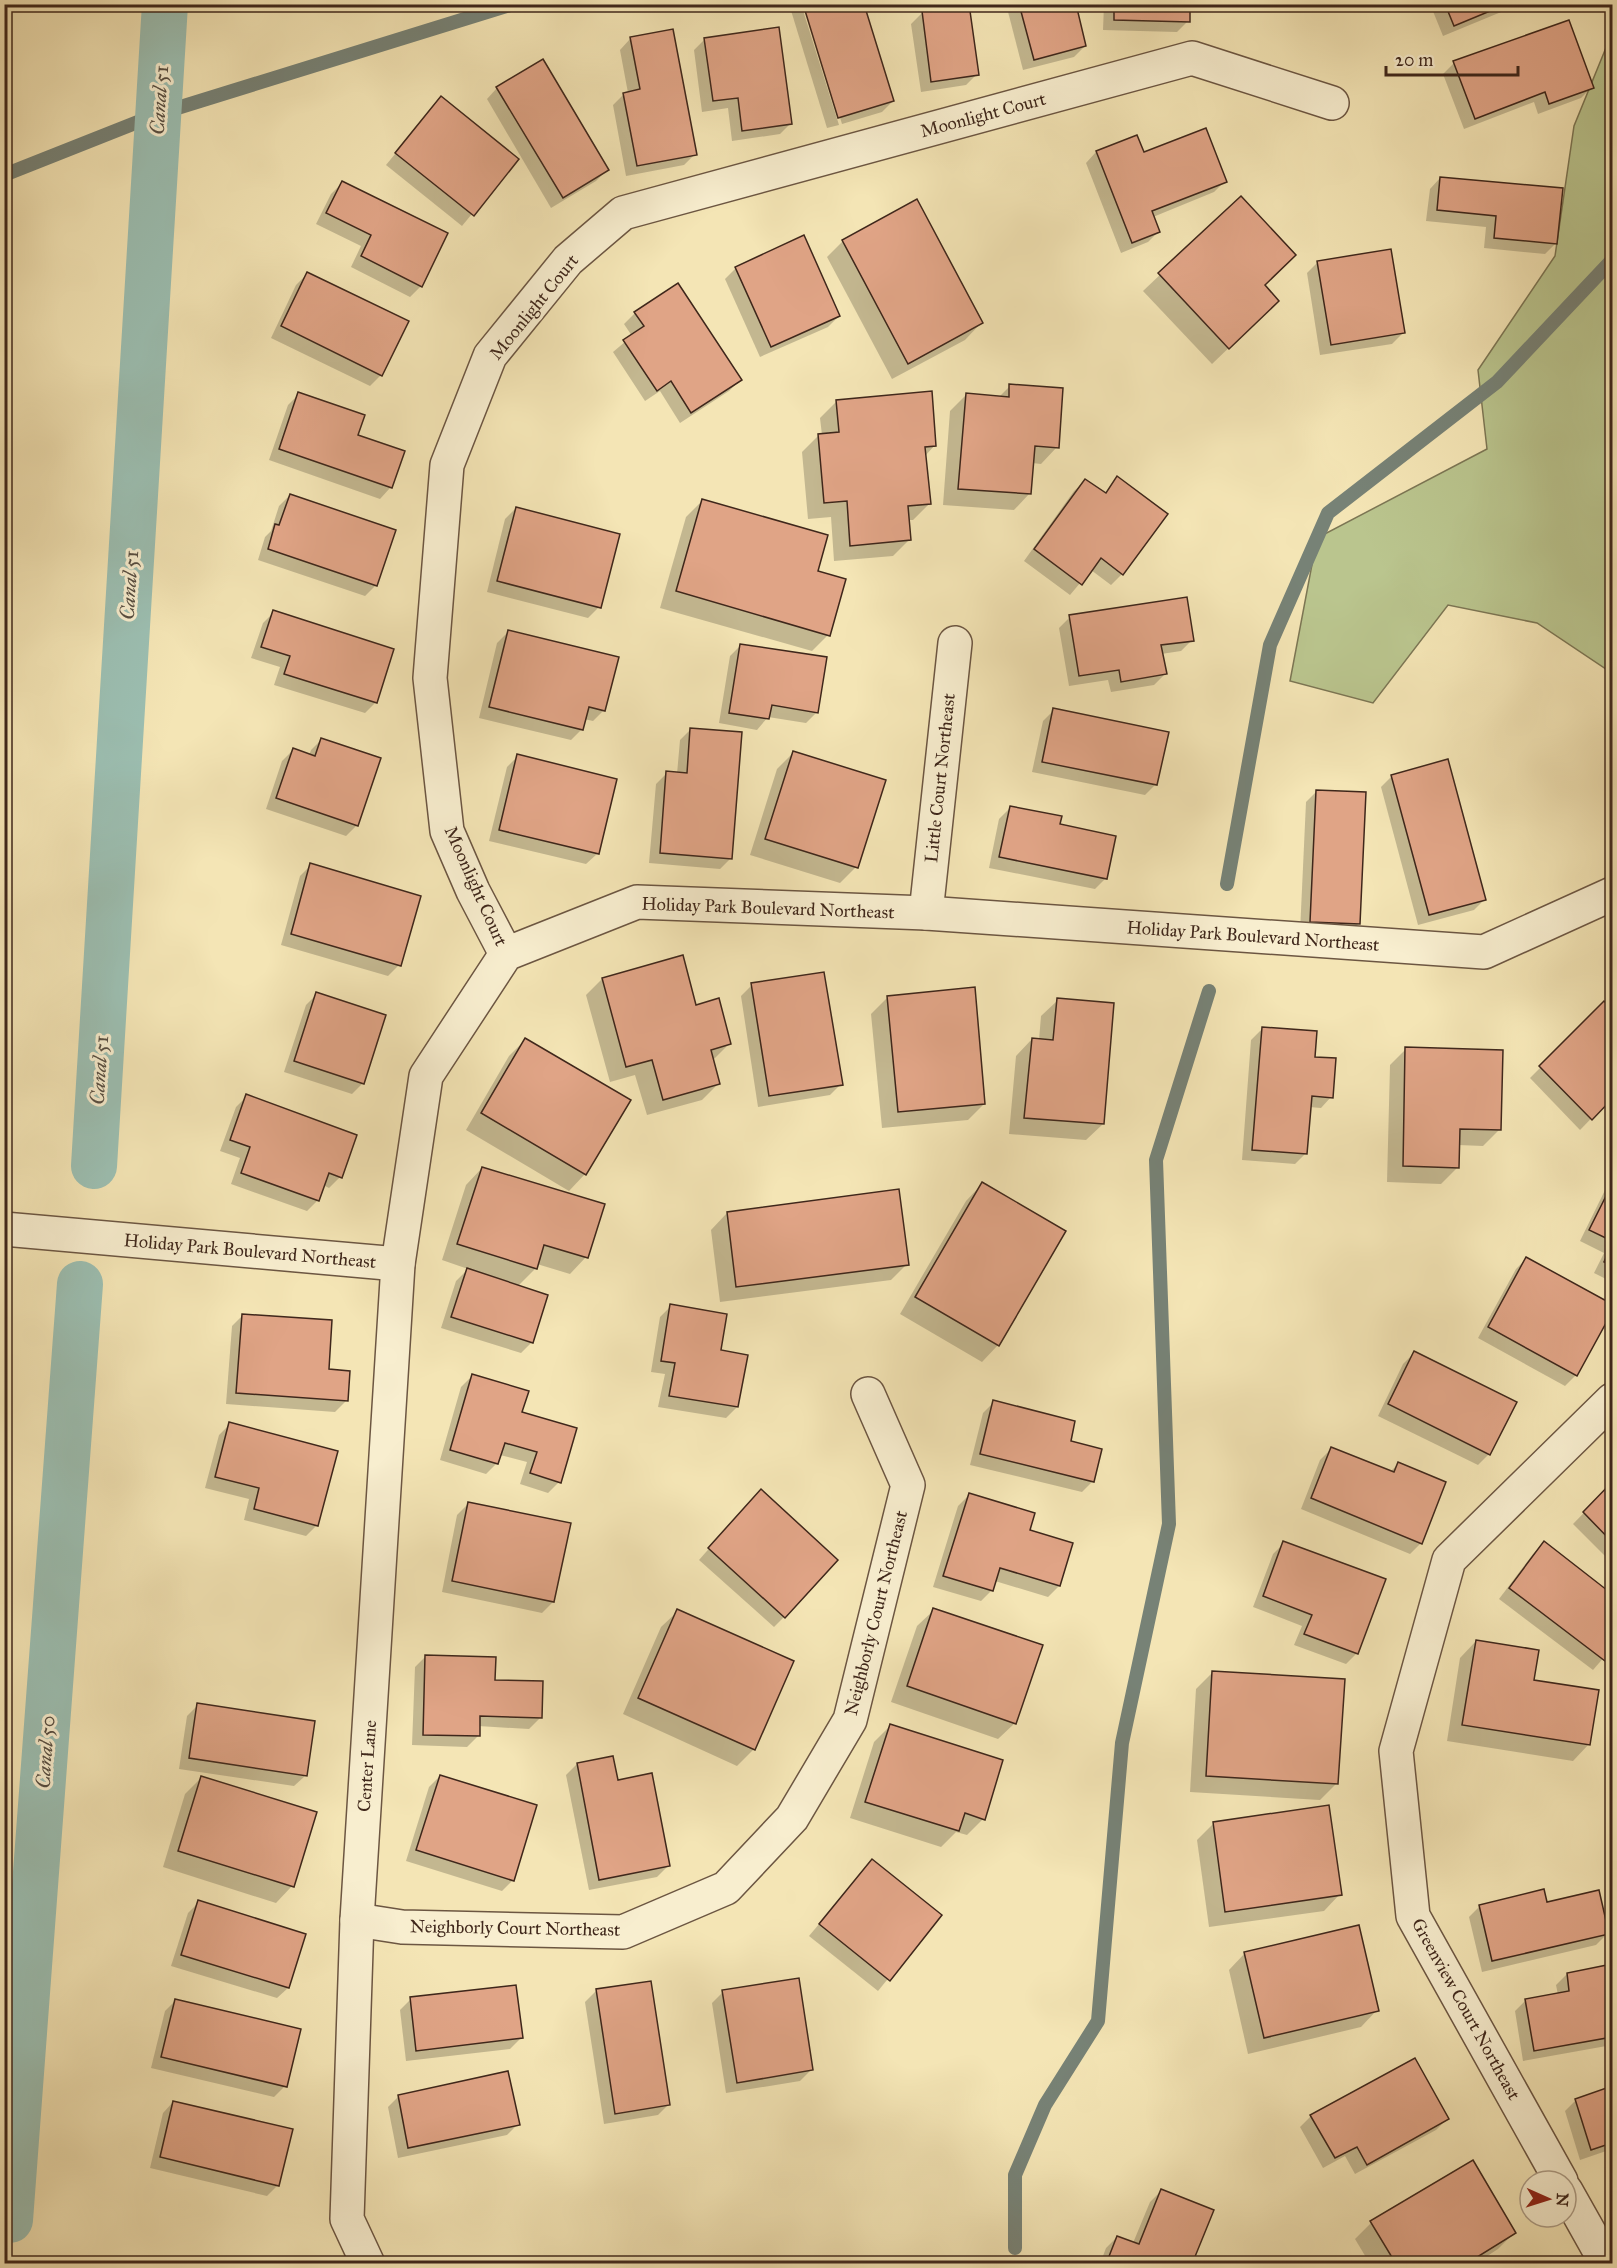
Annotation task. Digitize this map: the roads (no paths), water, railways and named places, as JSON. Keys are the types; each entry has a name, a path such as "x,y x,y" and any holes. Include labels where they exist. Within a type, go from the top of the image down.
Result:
{"street":[{"name":"Moonlight Court","path":"506,954 473,891 447,831 430,678 447,465 490,356 568,260 623,213 1192,58 1332,103"},
{"name":"Little Court Northeast","path":"926,913 955,643"},
{"name":"Holiday Park Boulevard Northeast","path":"4,1229 398,1264 426,1076 506,954 636,902 926,913 1484,952 1612,894"},
{"name":"Center Lane","path":"368,2264 346,2219 357,1920 398,1264"},
{"name":"Neighborly Court Northeast","path":"357,1920 402,1927 623,1932 726,1888 792,1818 850,1720 908,1485 868,1394"},
{"name":"Greenview Court Northeast","path":"1553,2169 1413,1916 1396,1751 1449,1560 1612,1400"},
{"path":"1578,2212 1607,2264"}],"waterway":[{"name":"Canal 51","path":"94,1166 165,4"},
{"path":"4,175 158,114 513,4"},
{"path":"1227,884 1270,645 1328,513 1497,382 1612,260"},
{"path":"1015,2248 1015,2175 1045,2105 1098,2021 1122,1743 1169,1524 1156,1160 1209,991"},
{"name":"Canal 50","path":"10,2220 80,1284"}]}
